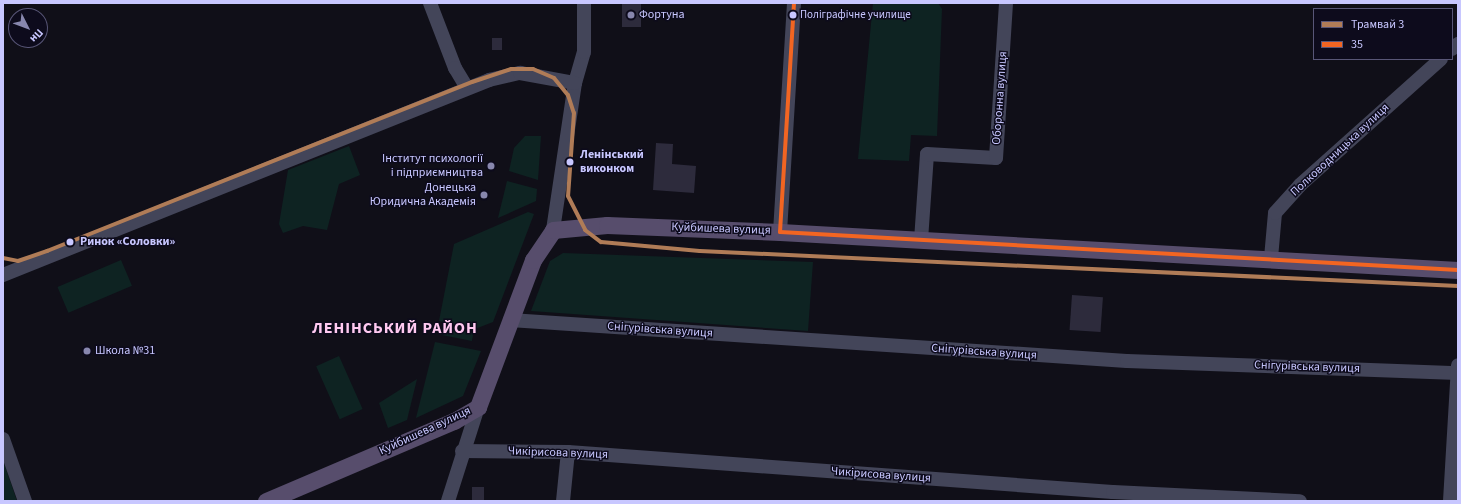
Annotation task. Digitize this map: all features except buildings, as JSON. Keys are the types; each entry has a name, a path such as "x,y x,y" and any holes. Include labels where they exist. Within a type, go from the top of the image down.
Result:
{"main road":[{"name":"Куйбишева вулиця","path":"266,501 454,421 478,407 533,260 553,230 607,225 780,232 1271,258 1458,270"}],"street":[{"path":"430,3 455,68 467,88"},
{"path":"553,230 575,83 584,52 584,3"},
{"path":"780,232 794,3"},
{"name":"Оборонна вулиця","path":"921,240 927,154 996,158 1006,3"},
{"name":"Полководницька вулиця","path":"1271,258 1275,213 1300,185 1440,60"},
{"path":"3,275 467,88 520,73 575,83"},
{"name":"Снігурівська вулиця","path":"510,320 1127,361 1457,370"},
{"path":"1450,501 1457,370"},
{"path":"448,501 462,451 478,407"},
{"path":"3,439 25,501"},
{"name":"Чикірисова вулиця","path":"462,451 568,452 1113,492 1300,501"},
{"path":"563,501 568,452"}],"green space":[{"path":"873,3 938,3 942,9 937,136 911,135 909,161 858,159"},
{"path":"525,136 541,136 538,180 509,171 514,148"},
{"path":"349,146 360,175 339,184 327,230 303,226 283,233 279,224 288,170"},
{"path":"507,181 537,189 536,201 498,218"},
{"path":"528,212 534,214 493,322 475,329 439,321 454,244"},
{"path":"563,253 813,262 808,331 531,311 550,261"},
{"path":"121,260 132,286 68,313 57,287"},
{"path":"442,327 473,333 472,341 440,335"},
{"path":"435,342 481,351 463,396 416,418"},
{"path":"339,356 363,409 340,419 316,366"},
{"path":"417,379 407,420 388,428 379,403"},
{"path":"3,460 17,501 3,501"}],"tram line":[{"name":"3","path":"3,258 18,261 47,251 472,82 511,69 533,69 554,78 568,95 574,113 568,196 585,230 601,242 700,251 1458,286"}],"transit line":[{"name":"35","path":"780,232 794,3"},
{"name":"35","path":"780,232 1458,270"}],"place":[{"name":"Фортуна","path":"631,15"},
{"name":"Поліграфічне училище","path":"793,15"},
{"name":"Ленінський виконком","path":"570,162"},
{"name":"Інститут психології і підприємництва","path":"491,166"},
{"name":"Донецька Юридична Академія","path":"484,195"},
{"name":"Ринок «Соловки»","path":"70,242"},
{"name":"Школа №31","path":"87,351"}],"district":[{"name":"ЛЕНІНСЬКИЙ РАЙОН","path":"395,328"}]}
